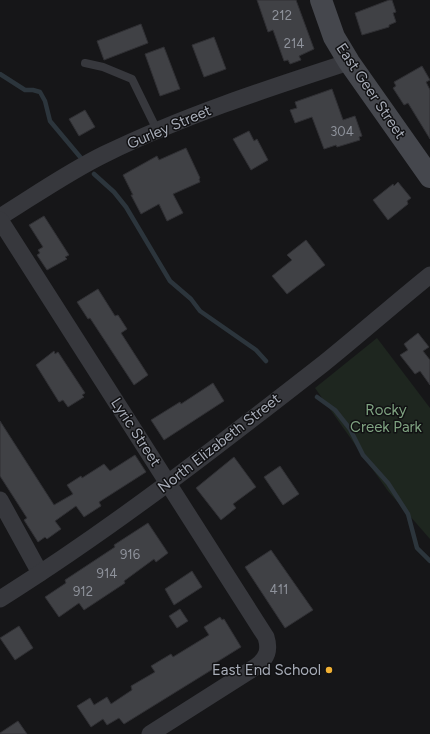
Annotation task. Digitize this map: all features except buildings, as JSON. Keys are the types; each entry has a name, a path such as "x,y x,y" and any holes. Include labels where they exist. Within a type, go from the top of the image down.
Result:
{"street":[{"name":"East Geer Street","path":"321,0 334,37 349,62 430,178"},
{"name":"Gurley Street","path":"0,216 103,155 157,130 188,117 349,62"},
{"name":"Lyric Street","path":"0,220 266,637 269,646 265,659 257,666 150,734"},
{"name":"North Elizabeth Street","path":"0,599 78,548 168,483 322,364 430,275"},
{"path":"0,500 40,573"}],"lane":[{"path":"84,63 103,68 132,79 157,130"}],"green space":[{"name":"Rocky Creek Park","path":"377,338 430,408 430,539 388,491 315,388"}],"waterway":[{"path":"0,74 25,90 40,92 45,101 50,121 81,158"},
{"path":"94,174 114,192 126,207 170,281 191,299 200,311 256,350 266,361"},
{"path":"317,397 335,410 350,429 363,455 388,483 408,514 417,548 430,561"}],"place":[{"name":"East End School","path":"329,670"}]}
